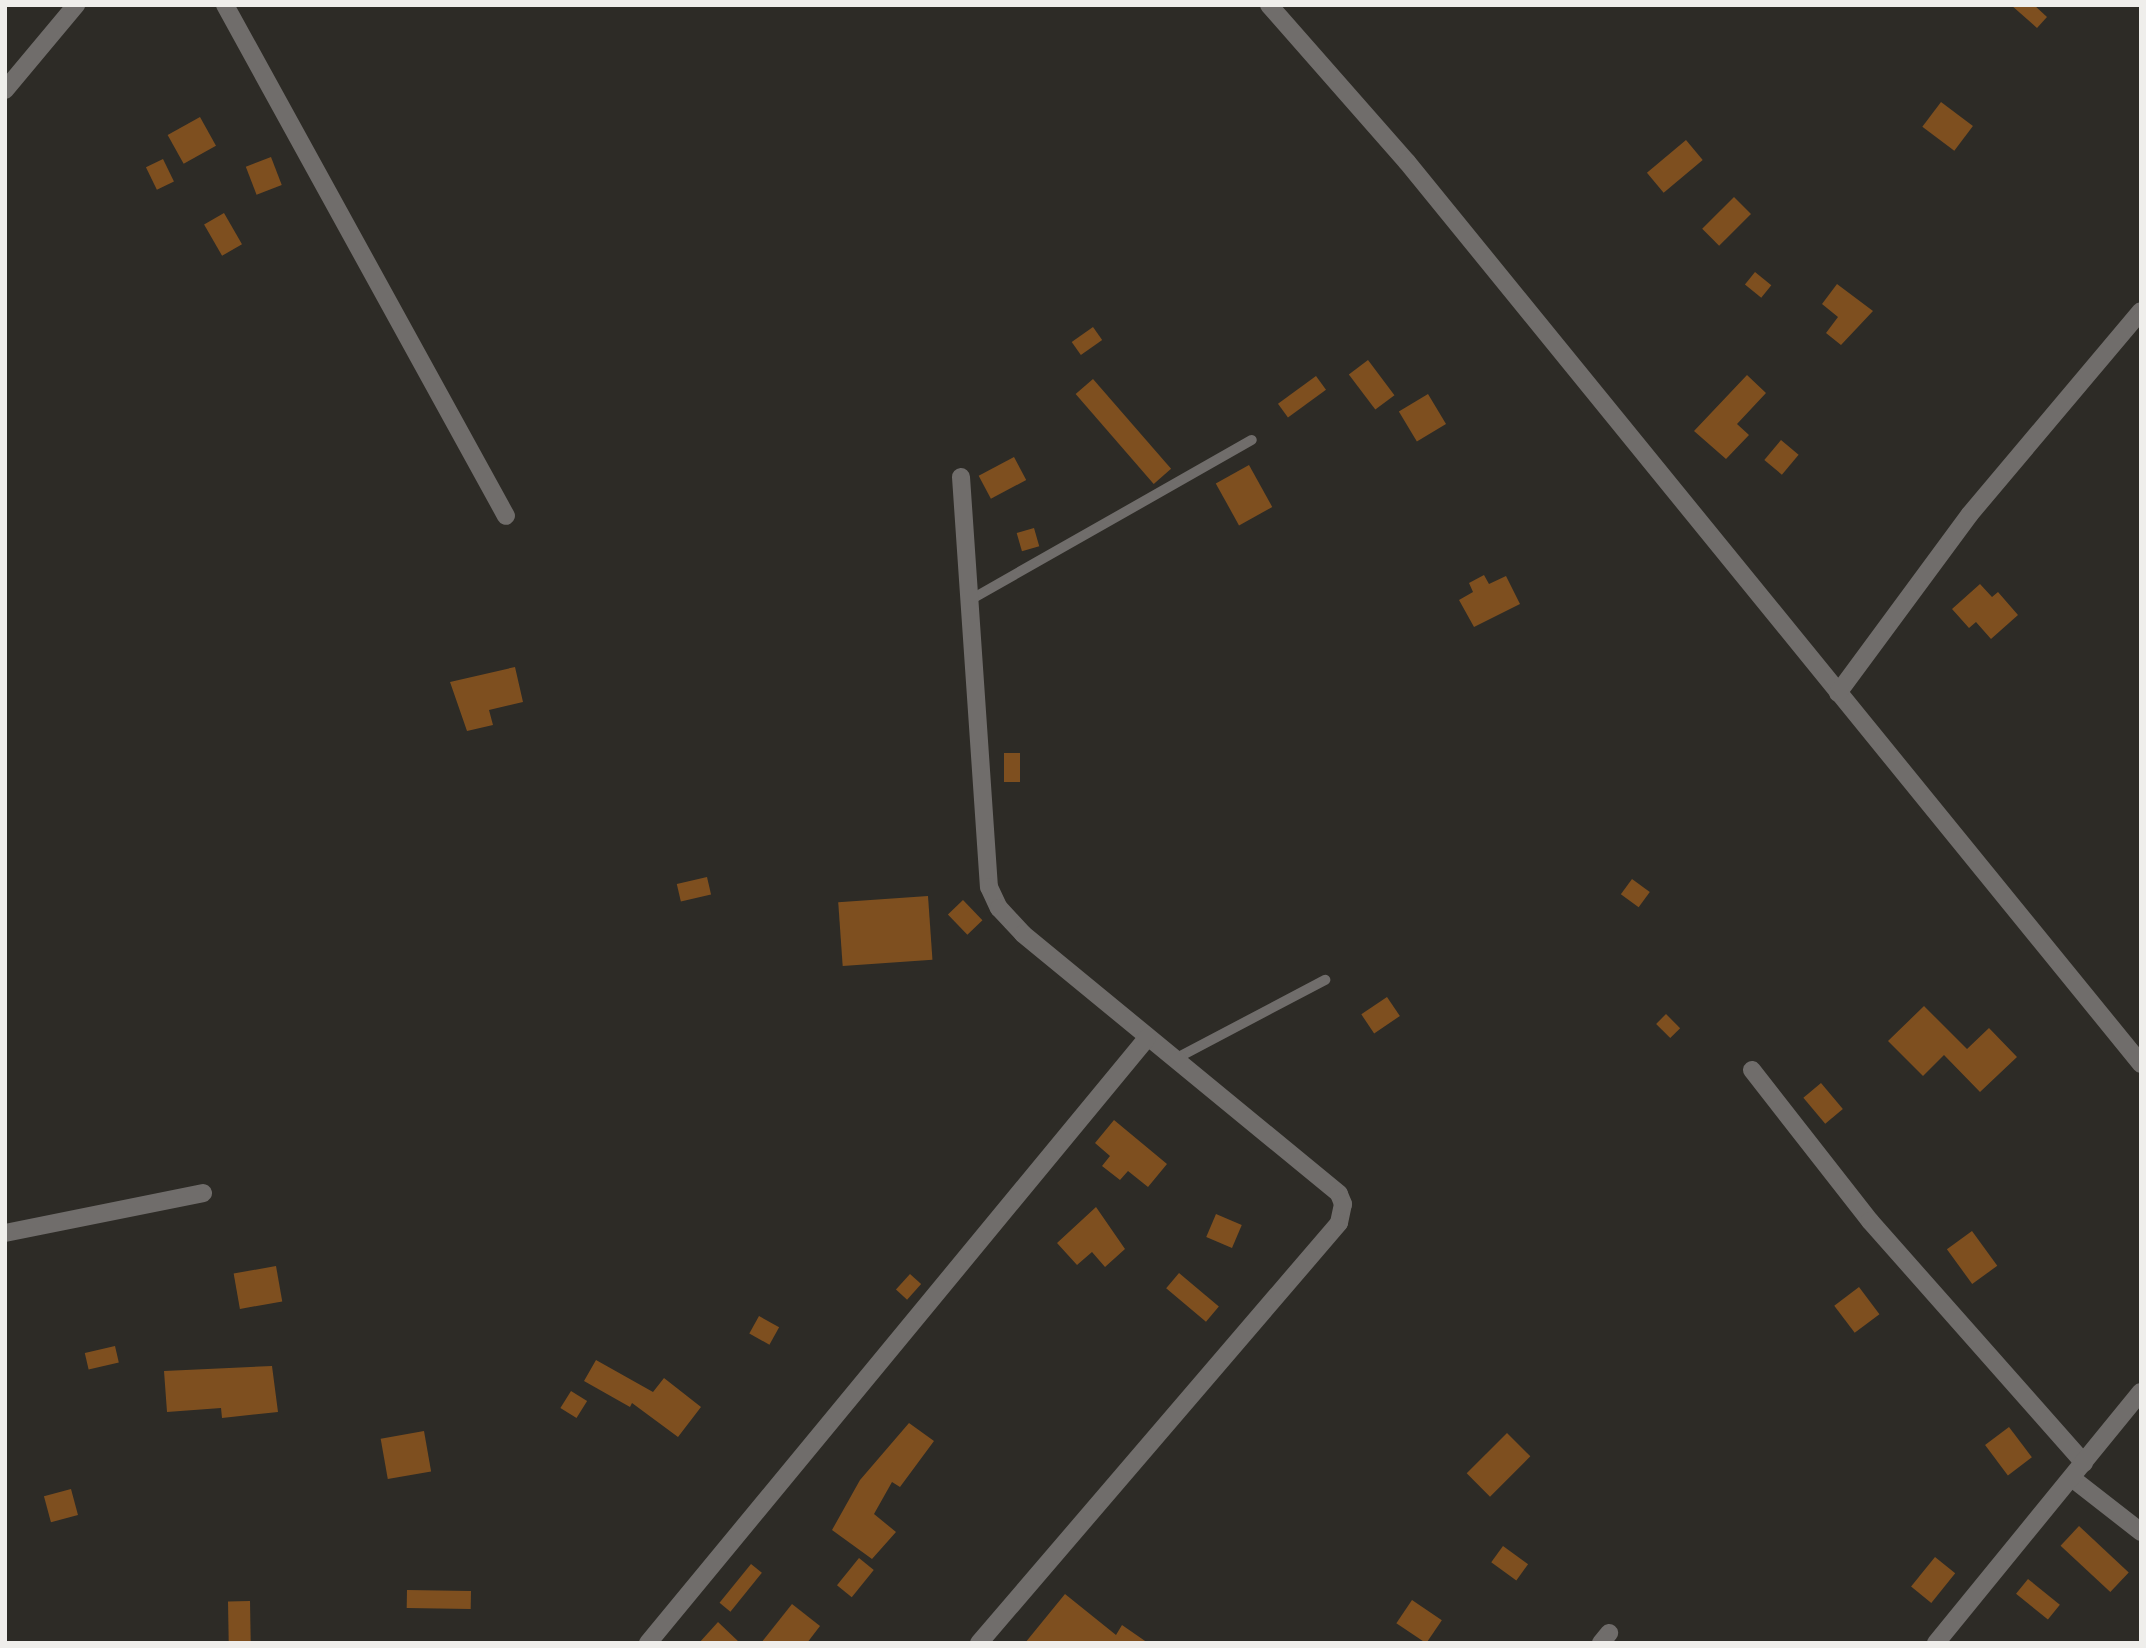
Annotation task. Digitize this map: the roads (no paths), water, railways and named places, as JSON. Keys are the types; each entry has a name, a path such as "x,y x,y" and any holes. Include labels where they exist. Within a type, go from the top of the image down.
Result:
{"street":[{"path":"5,90 76,5"},
{"path":"225,5 506,516"},
{"path":"1269,5 1408,162 2141,1064"},
{"path":"1838,693 1970,514 2141,311"},
{"path":"961,477 989,887 1023,934 1339,1194 1339,1223 979,1643"},
{"path":"648,1643 1147,1038"},
{"path":"1752,1070 1870,1221 2084,1463"},
{"path":"5,1233 204,1193"},
{"path":"1936,1643 2073,1479 2141,1392"},
{"path":"2073,1479 2141,1532"}],"lane":[{"path":"970,600 1252,440"},
{"path":"1175,1059 1325,980"}]}
